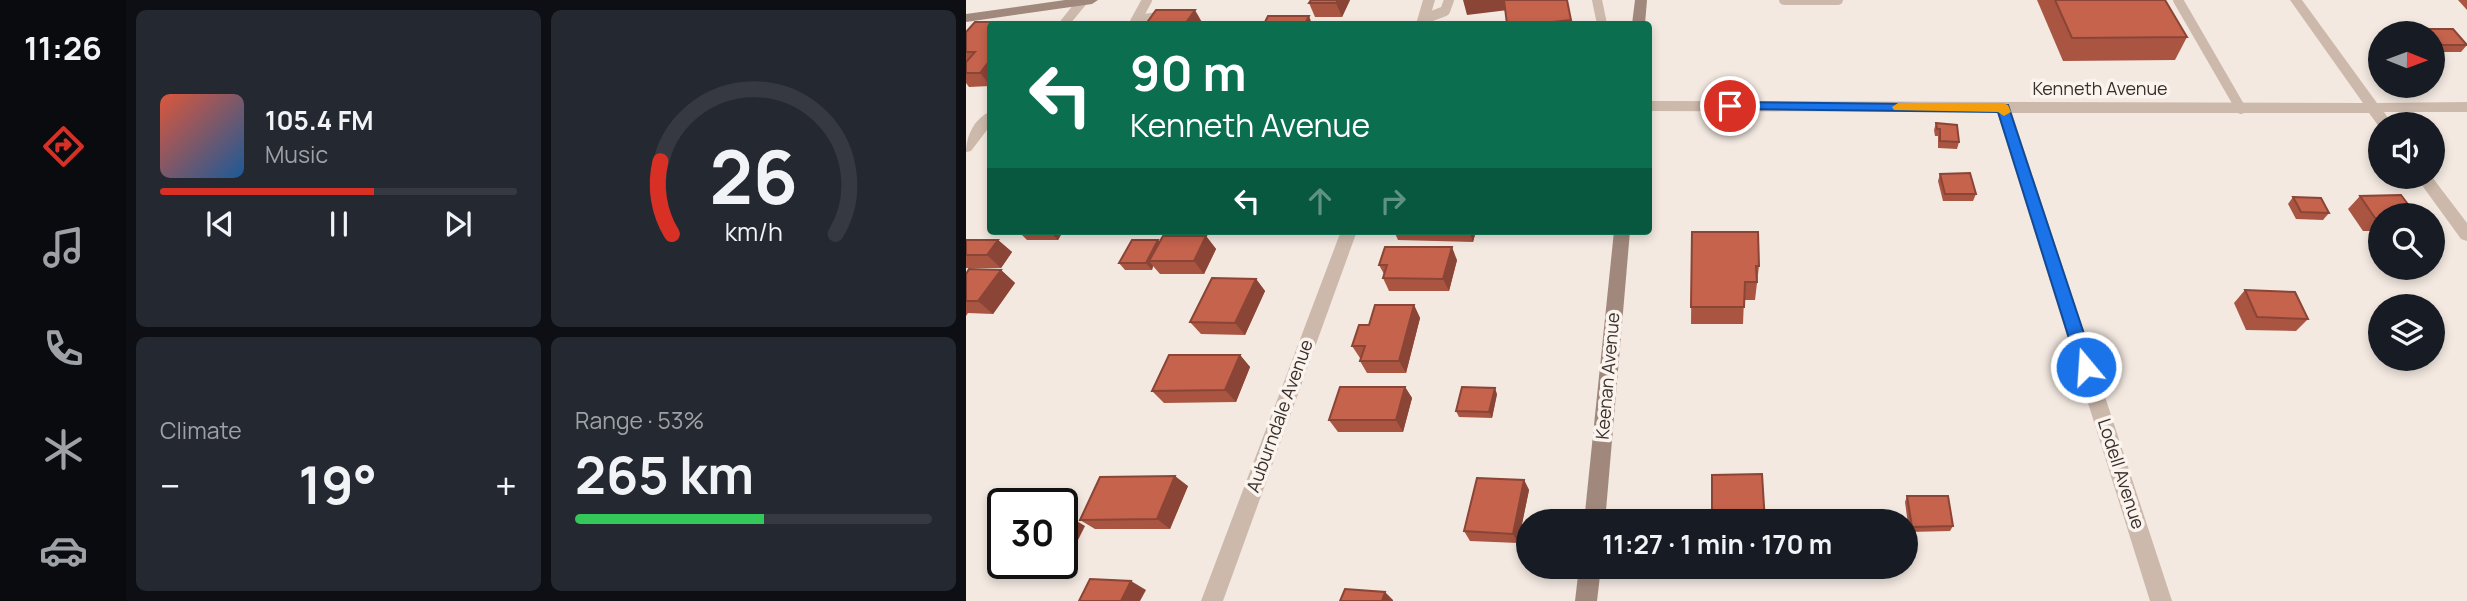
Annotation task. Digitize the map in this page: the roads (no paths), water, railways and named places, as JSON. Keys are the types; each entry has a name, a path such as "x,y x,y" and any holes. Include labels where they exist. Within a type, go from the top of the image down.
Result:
{"street":[{"path":"1423,21 1429,0"},
{"path":"1639,21 1641,0"},
{"path":"2296,0 2376,112"},
{"path":"966,18 1087,1"},
{"path":"1067,21 1087,1"},
{"name":"Kenneth Avenue","path":"1652,106 2241,109 2467,107"},
{"name":"Lodell Avenue","path":"2003,108 2161,601"},
{"path":"966,147 987,121"},
{"path":"2433,189 2467,235"},
{"name":"Auburndale Avenue","path":"1212,601 1348,235"},
{"name":"Keenan Avenue","path":"1595,509 1622,235"},
{"path":"1586,601 1589,579"}],"lane":[{"path":"1136,21 1147,0"},
{"path":"1425,21 1445,11 1449,0"},
{"path":"1597,0 1601,21"},
{"path":"1784,0 1838,0"},
{"path":"2178,0 2241,109"},
{"path":"1141,21 1179,14"}]}
